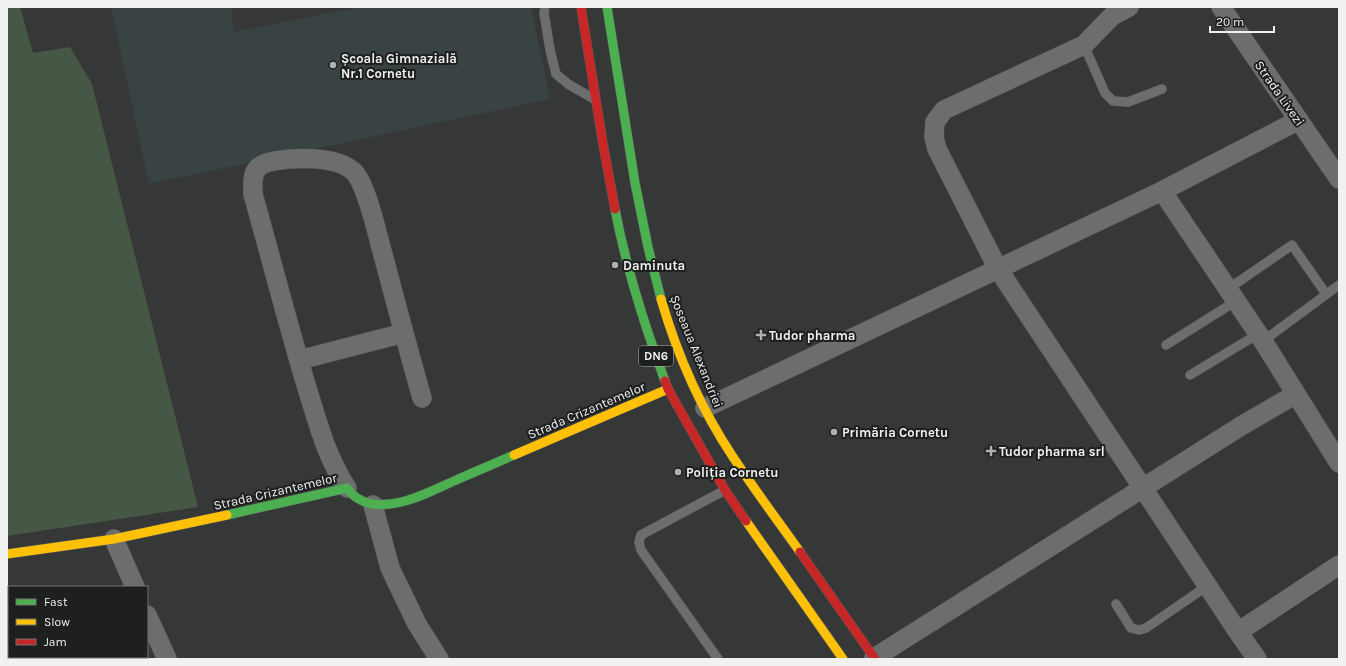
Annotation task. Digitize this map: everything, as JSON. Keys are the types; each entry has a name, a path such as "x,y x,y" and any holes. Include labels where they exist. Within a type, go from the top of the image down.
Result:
{"main road":[{"name":"DN6","path":"581,7 623,249 634,292 668,389 725,490 843,659"},
{"name":"Șoseaua Alexandriei","path":"606,7 627,141 644,234 664,309 692,381 716,430 733,457 874,659"},
{"name":"Strada Crizantemelor","path":"7,554 114,539 347,488 355,497 373,505 402,501 424,494 668,389"}],"street":[{"path":"1129,7 1110,11 1084,45 944,110 935,122 934,137 942,162 998,269 1207,586 1257,659"},
{"name":"Strada Livezi","path":"1221,7 1300,120 1339,179"},
{"path":"705,408 1162,191 1300,120"},
{"path":"347,488 330,459 319,428 299,360 253,194 252,176 258,167 269,162 310,158 330,161 346,166 355,172 361,182 372,216 422,398"},
{"path":"1162,191 1260,338 1339,463"},
{"path":"299,360 404,332"},
{"path":"874,659 1105,511 1241,426 1296,394"},
{"path":"373,505 390,568 417,624 439,659"},
{"path":"114,539 135,586"},
{"path":"1238,632 1339,565"},
{"path":"148,617 167,659"}],"lane":[{"path":"545,7 544,13 550,50 556,74 568,84 596,100"},
{"path":"1084,45 1105,93 1114,101 1128,102 1162,89"},
{"path":"1166,345 1232,295 1292,245 1326,294"},
{"path":"1190,376 1260,338 1339,285"},
{"path":"718,659 641,550 639,542 641,535 725,490"},
{"path":"1116,604 1131,628 1139,630 1146,628 1207,586"}],"shaded area":[{"name":"Școala Gimnazială Nr.1 Cornetu","path":"111,7 231,7 234,32 361,7 531,7 550,99 149,184"}],"green space":[{"path":"7,7 20,7 33,53 70,47 92,84 198,507 7,536"}],"traffic: fast":[{"path":"607,7 635,183 648,247 661,299"},
{"path":"615,209 624,253 636,296 665,381"},
{"path":"227,515 347,488 358,499 365,502 383,505 393,504 424,494 514,455"}],"traffic: slow":[{"path":"661,299 682,361 710,420 741,469 800,552"},
{"path":"514,455 668,389"},
{"path":"7,554 114,539 227,515"},
{"path":"746,521 843,659"}],"traffic: jam":[{"path":"581,7 615,209"},
{"path":"665,381 668,389 725,490 746,521"},
{"path":"800,552 875,659"}],"place":[{"name":"Școala Gimnazială Nr.1 Cornetu","path":"333,65"},
{"name":"Daminuta","path":"615,265"},
{"name":"Tudor pharma","path":"761,335"},
{"name":"Primăria Cornetu","path":"834,432"},
{"name":"Tudor pharma srl","path":"991,451"},
{"name":"Poliția Cornetu","path":"678,472"}]}
